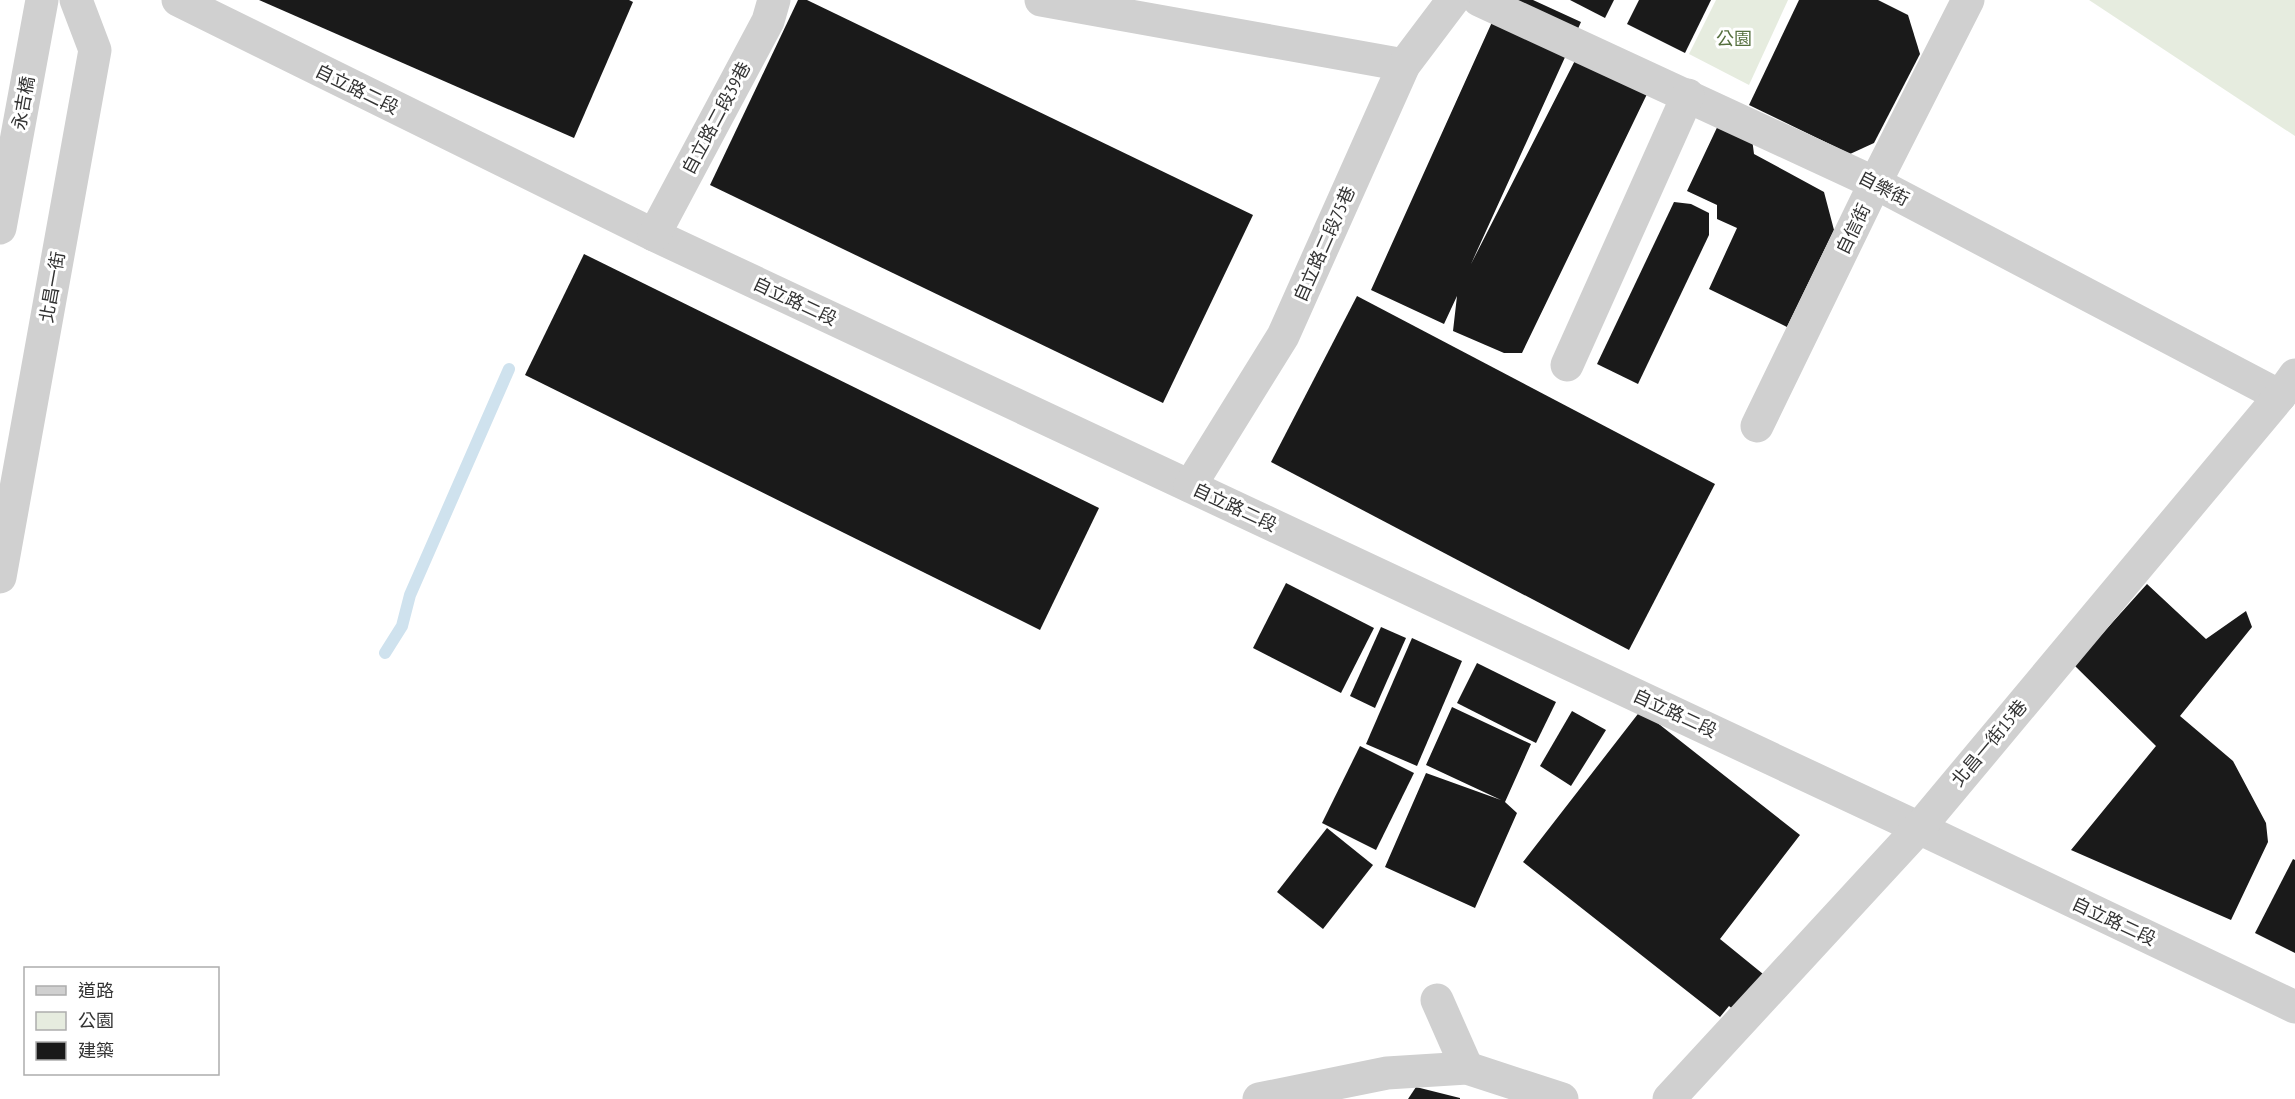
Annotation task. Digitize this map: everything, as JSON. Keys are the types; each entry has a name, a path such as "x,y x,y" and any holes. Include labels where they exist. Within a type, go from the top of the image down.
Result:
{"street":[{"name":"永吉橋","path":"0,228 42,0"},
{"name":"北昌一街","path":"0,577 95,50 76,0"},
{"name":"自立路二段","path":"178,0 654,235 1919,828 2295,1007"},
{"name":"自立路二段39巷","path":"654,235 768,21 774,0"},
{"path":"1041,0 1404,65"},
{"name":"自立路二段75巷","path":"1190,486 1283,336 1404,65 1453,0"},
{"name":"自樂街","path":"1479,0 1875,183 2287,386"},
{"name":"自信街","path":"1757,426 1875,183 1968,0"},
{"path":"1567,365 1688,95"},
{"name":"北昌一街15巷","path":"1669,1099 1919,828 2287,386"},
{"path":"1437,1000 1467,1068"},
{"path":"1259,1099 1386,1073 1467,1068 1562,1099"}],"green space":[{"name":"公園","path":"1716,0 1788,0 1749,85 1689,54"},
{"path":"2089,0 2295,0 2295,136"}],"building":[{"path":"259,0 629,0 633,2 574,138"},
{"path":"798,0 807,0 1253,215 1163,403 710,185"},
{"path":"1502,0 1533,0 1581,22 1471,264 1588,35 1648,92 1522,353 1504,353 1453,331 1457,296 1444,324 1371,290"},
{"path":"1570,0 1614,0 1605,18"},
{"path":"1639,0 1711,0 1685,53 1627,24"},
{"path":"1799,0 1878,0 1908,15 1920,54 1874,143 1850,154 1749,105"},
{"path":"1722,117 1751,131 1754,154 1824,192 1834,230 1787,327 1709,289 1737,228 1717,219 1717,205 1687,191"},
{"path":"1674,202 1691,204 1709,213 1709,235 1638,384 1597,364"},
{"path":"584,254 1099,508 1040,630 525,375"},
{"path":"1357,296 1715,484 1629,650 1271,462"},
{"path":"1286,583 1374,628 1341,693 1253,648"},
{"path":"2147,584 2206,639 2246,611 2252,627 2180,716 2233,761 2266,823 2268,842 2231,920 2071,850 2156,746 2074,665"},
{"path":"1381,627 1406,638 1375,708 1350,696"},
{"path":"1412,638 1462,661 1417,766 1366,744"},
{"path":"1477,663 1556,702 1536,743 1457,703"},
{"path":"1452,707 1531,744 1505,802 1517,813 1475,908 1385,867 1426,773 1501,800 1426,765"},
{"path":"1641,710 1800,835 1720,939 1763,974 1735,1011 1729,1006 1720,1017 1523,862"},
{"path":"1572,711 1606,730 1571,786 1540,766"},
{"path":"1360,746 1414,773 1376,850 1322,823"},
{"path":"1327,828 1373,865 1323,929 1277,892"},
{"path":"2293,859 2295,860 2295,953 2255,933"},
{"path":"1416,1087 1460,1098 1460,1099 1408,1099"}],"waterway":[{"path":"385,653 402,626 410,595 509,369"}]}
